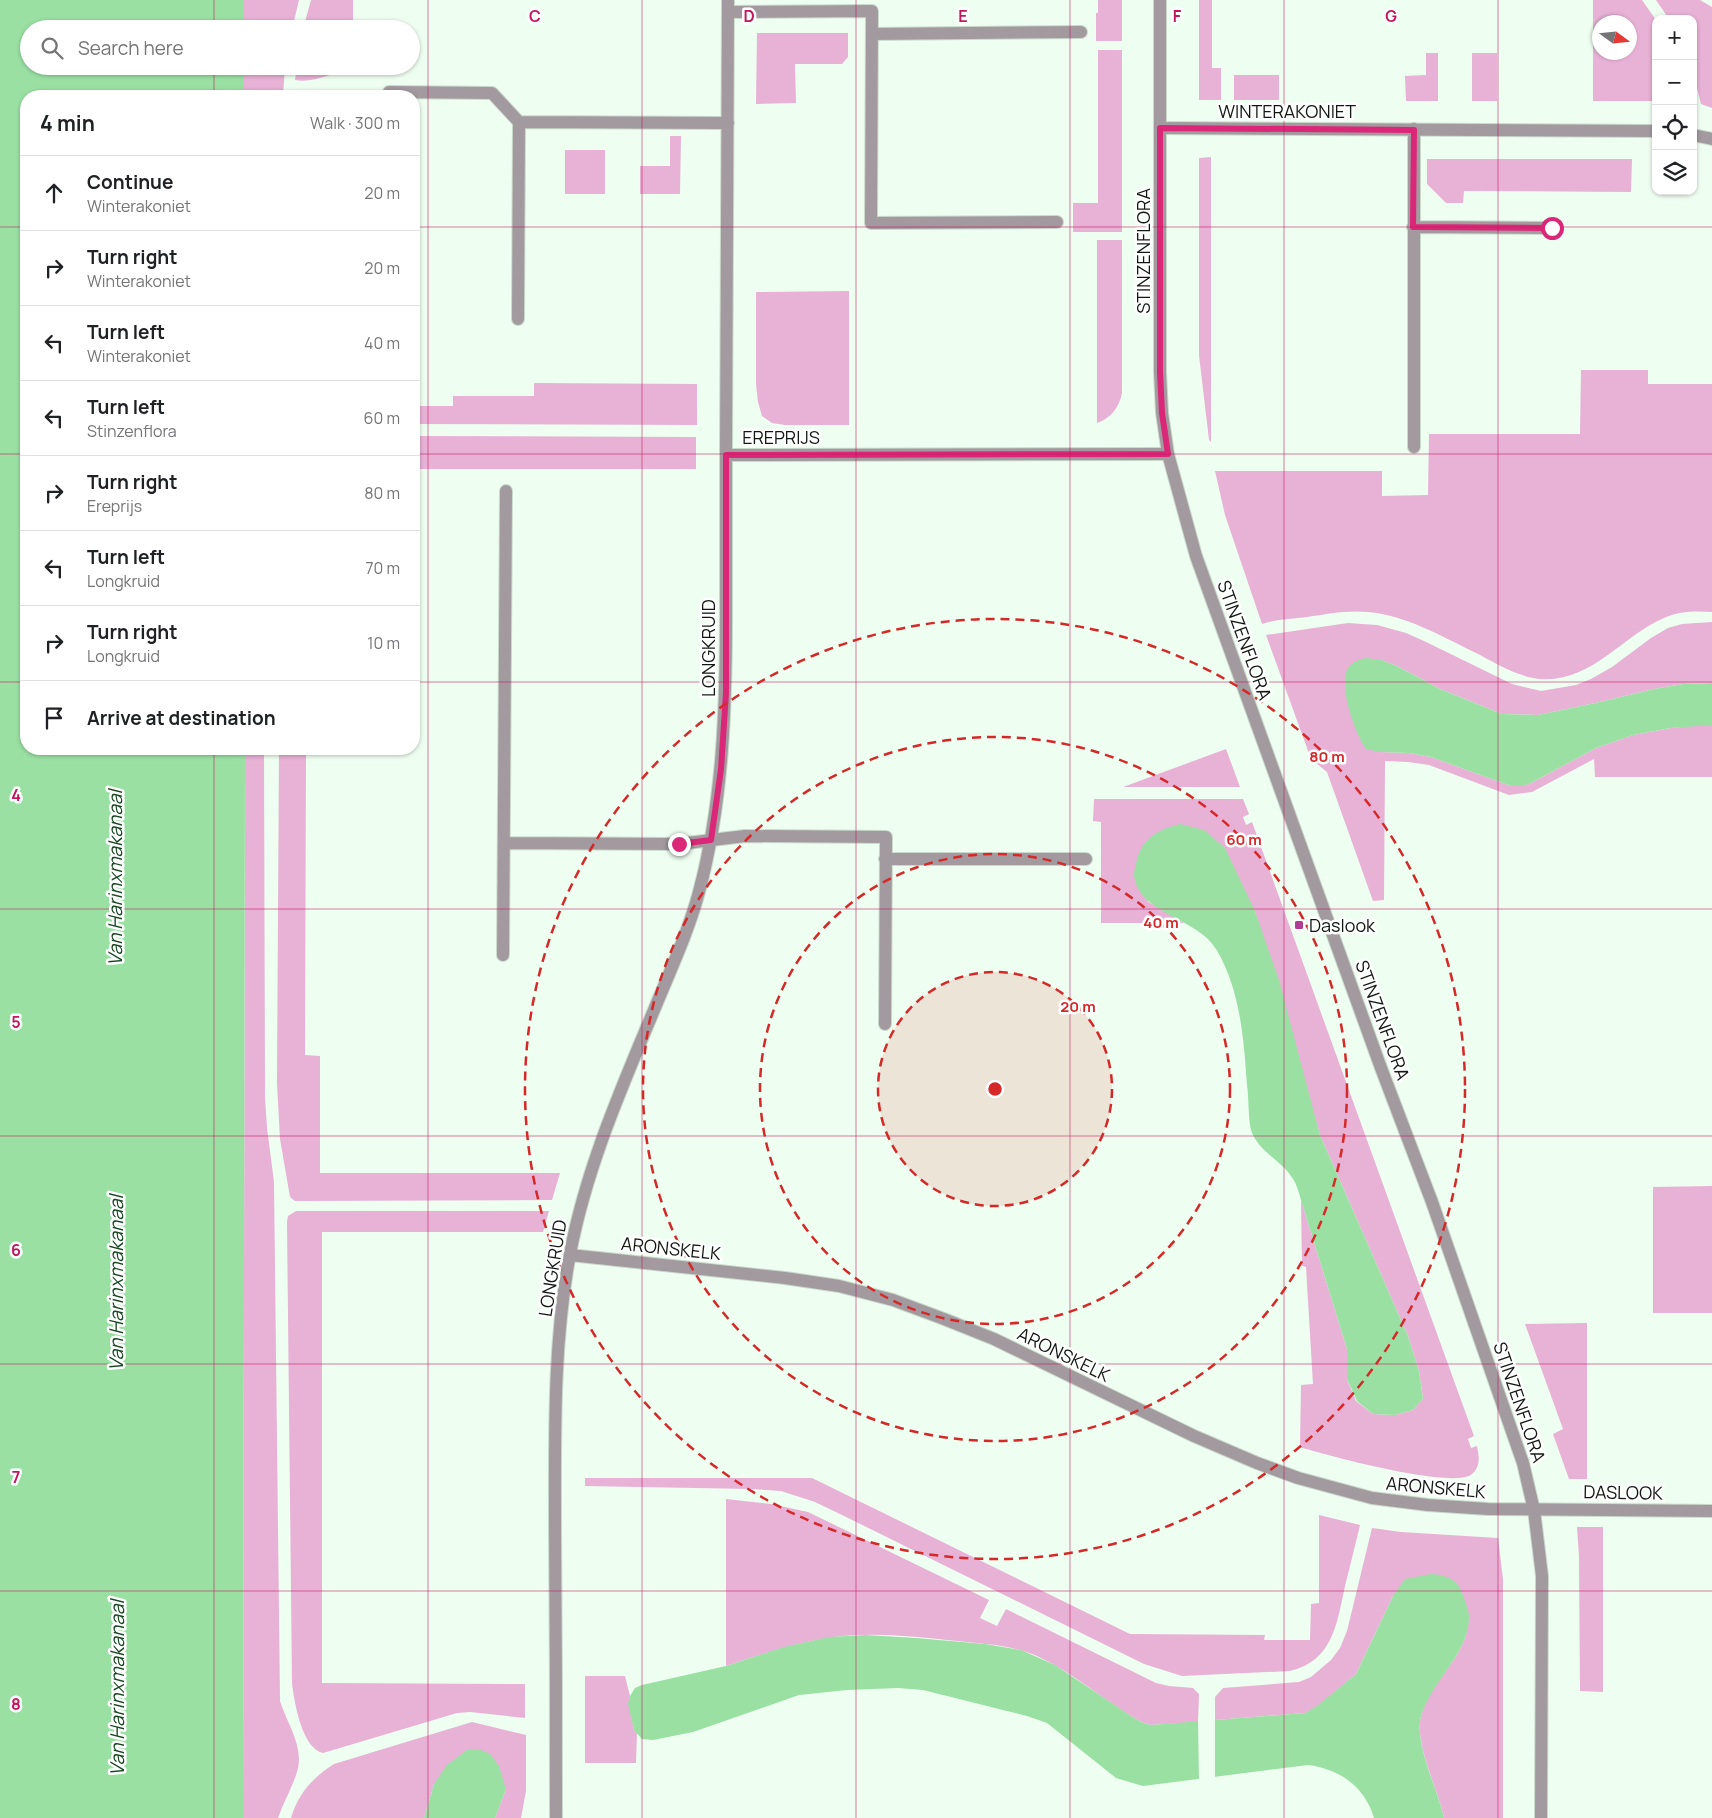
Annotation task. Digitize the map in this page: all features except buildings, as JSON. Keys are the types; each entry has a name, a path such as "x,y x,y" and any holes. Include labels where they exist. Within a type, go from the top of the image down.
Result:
{"street":[{"name":"STINZENFLORA","path":"1160,0 1160,372 1162,413 1168,454 1196,556 1432,1202 1523,1463 1534,1510 1542,1576 1541,1818"},
{"name":"EREPRIJS","path":"1057,222 871,223 872,12 728,6 726,455 1168,454"},
{"path":"872,34 1081,32"},
{"path":"420,92 492,93 519,122 518,318"},
{"path":"519,122 728,123"},
{"name":"WINTERAKONIET","path":"1160,128 1652,130"},
{"path":"1414,130 1414,447"},
{"path":"1697,136 1712,139"},
{"path":"1413,227 1552,228"},
{"name":"LONGKRUID","path":"556,1818 555,1406 560,1317 579,1212 599,1149 678,952 698,895 711,840 721,769 726,693 726,455"},
{"path":"503,954 506,491"},
{"path":"504,843 679,844 745,836 886,837 885,1024"},
{"path":"885,859 1086,859"},
{"name":"ARONSKELK","path":"570,1255 839,1286 892,1300 994,1339 1194,1436 1298,1478 1372,1498 1428,1505 1534,1510"},
{"name":"DASLOOK","path":"1534,1510 1712,1511"}],"shaded area":[{"path":"244,0 299,0 294,20 244,20"},
{"path":"311,0 353,0 353,20 305,20"},
{"path":"1098,0 1122,0 1122,41 1096,41"},
{"path":"1199,0 1212,0 1212,68 1221,68 1221,100 1199,100"},
{"path":"1593,0 1642,0 1652,15 1652,101 1593,101 1593,60 1637,60 1637,15 1593,15"},
{"path":"1656,0 1700,0 1712,7 1712,108 1701,104 1697,88 1697,15 1666,15"},
{"path":"757,33 848,33 848,57 842,64 795,64 796,103 756,104"},
{"path":"1098,50 1122,50 1122,232 1073,232 1073,203 1098,203"},
{"path":"1426,53 1438,53 1438,101 1406,101 1405,76 1426,75"},
{"path":"1472,53 1497,53 1497,101 1472,101"},
{"path":"244,75 284,75 283,90 244,90"},
{"path":"296,75 331,75 303,81 295,80"},
{"path":"1234,75 1279,75 1279,100 1234,100"},
{"path":"670,136 681,136 680,194 640,194 640,166 670,166"},
{"path":"565,150 605,150 605,194 565,194"},
{"path":"1211,157 1211,442 1209,440 1199,355 1199,158"},
{"path":"1427,159 1632,159 1631,192 1464,191 1463,203 1446,203 1427,184"},
{"path":"1097,240 1122,240 1122,393 1114,412 1097,423"},
{"path":"849,291 849,425 785,425 772,423 762,416 758,402 756,384 756,292"},
{"path":"1581,370 1648,370 1648,384 1712,384 1712,612 1687,612 1664,618 1649,626 1591,666 1575,674 1558,678 1540,679 1514,672 1422,627 1382,614 1345,612 1279,620 1262,624 1225,515 1215,471 1382,471 1382,496 1428,495 1429,434 1580,434"},
{"path":"534,383 697,384 697,425 420,424 420,406 453,406 453,396 534,396"},
{"path":"420,436 696,437 696,469 420,469"},
{"path":"1712,622 1712,683 1683,684 1654,689 1538,715 1502,714 1440,689 1397,666 1381,660 1380,752 1409,753 1431,757 1511,786 1529,784 1596,748 1633,735 1707,724 1712,725 1712,777 1595,777 1594,759 1532,792 1509,795 1429,765 1385,761 1384,900 1373,901 1327,772 1311,759 1266,635 1348,623 1377,625 1406,633 1512,684 1541,691 1576,685 1591,679 1612,667 1651,638 1668,628 1682,624"},
{"path":"1226,749 1240,787 1123,787"},
{"path":"245,755 264,755 265,1097 274,1182 280,1701 295,1738 299,1765 278,1818 243,1818"},
{"path":"279,755 306,755 305,1055 320,1056 320,1173 560,1173 552,1200 295,1201 290,1197 280,1139 277,1083"},
{"path":"1094,799 1243,799 1249,814 1243,817 1246,825 1252,822 1474,1436 1468,1439 1471,1448 1477,1446 1479,1461 1477,1468 1472,1474 1461,1478 1417,1475 1389,1470 1300,1447 1301,1385 1313,1384 1306,1267 1302,1266 1301,1200 1347,1349 1347,1379 1356,1401 1373,1414 1395,1415 1413,1410 1423,1399 1419,1371 1408,1336 1320,1135 1255,911 1147,901 1184,923 1101,923 1101,822 1093,821"},
{"path":"1712,1186 1712,1313 1653,1313 1653,1187"},
{"path":"296,1211 549,1211 543,1232 322,1232 322,1683 525,1684 525,1718 470,1712 457,1713 323,1753 316,1750 304,1734 297,1712 292,1683 287,1222 288,1216"},
{"path":"1587,1323 1587,1479 1569,1479 1553,1434 1563,1429 1525,1324"},
{"path":"585,1478 812,1478 1130,1634 1265,1635 1264,1640 1310,1640 1311,1604 1319,1603 1319,1515 1360,1525 1335,1627 1331,1639 1316,1659 1290,1671 1182,1676 1144,1664 815,1502 781,1491 585,1486"},
{"path":"726,1499 771,1504 808,1512 989,1600 980,1618 997,1626 1006,1609 1156,1683 1193,1688 1199,1694 1198,1722 1151,1725 1141,1722 1039,1657 1009,1647 988,1644 892,1635 844,1636 790,1646 726,1666"},
{"path":"1577,1527 1603,1527 1603,1692 1580,1691"},
{"path":"1372,1528 1401,1532 1498,1538 1503,1579 1503,1818 1444,1818 1425,1757 1420,1733 1422,1711 1432,1691 1462,1645 1469,1615 1393,1596 1356,1674 1317,1707 1305,1713 1215,1720 1215,1697 1223,1688 1299,1682 1311,1677 1331,1660 1340,1648 1347,1631"},
{"path":"585,1676 625,1676 630,1696 629,1704 634,1730 637,1733 636,1763 585,1763"},
{"path":"472,1722 526,1735 526,1791 521,1818 495,1818 506,1789 434,1784 424,1818 291,1818 298,1801 307,1787 334,1764"}],"water":[{"name":"Van Harinxmakanaal","path":"0,0 244,0 244,20 20,20 20,75 244,75 244,90 20,90 20,755 245,755 243,1818 0,1818"},
{"path":"1366,658 1381,660 1397,666 1440,689 1502,714 1538,715 1654,689 1683,684 1712,683 1712,725 1671,728 1633,735 1596,748 1529,784 1511,786 1431,757 1366,749 1357,733 1349,710 1345,678 1347,670 1351,665"},
{"path":"1180,824 1204,830 1225,848 1255,911 1279,980 1320,1135 1408,1336 1419,1371 1423,1399 1413,1410 1395,1415 1373,1414 1357,1401 1347,1379 1347,1349 1297,1186 1289,1173 1254,1138 1251,1130 1242,1032 1231,980 1216,949 1207,939 1146,899 1138,888 1134,874 1138,855 1142,848 1157,833"},
{"path":"1431,1574 1448,1577 1456,1583 1462,1592 1469,1617 1468,1628 1461,1648 1429,1697 1420,1722 1420,1733 1425,1757 1444,1818 1374,1818 1364,1797 1350,1781 1331,1771 1308,1765 1143,1786 1116,1778 1047,1723 1027,1716 923,1690 898,1688 847,1690 799,1695 693,1732 653,1740 642,1739 634,1730 628,1704 635,1688 642,1685 726,1666 784,1647 829,1637 866,1635 985,1644 1021,1650 1055,1665 1131,1716 1151,1725 1305,1713 1317,1706 1356,1674 1393,1596 1405,1579"},
{"path":"468,1749 479,1749 490,1754 499,1766 506,1789 495,1818 424,1818 434,1784 447,1765"}],"pier":[{"path":"1215,1718 1215,1779 1199,1781 1198,1719"}],"place":[{"name":"Daslook","path":"1299,925"}],"route":[{"path":"679,844 711,840 721,769 726,693 726,455 1168,454 1162,413 1160,372 1160,128 1414,130 1413,227 1552,228"}]}
